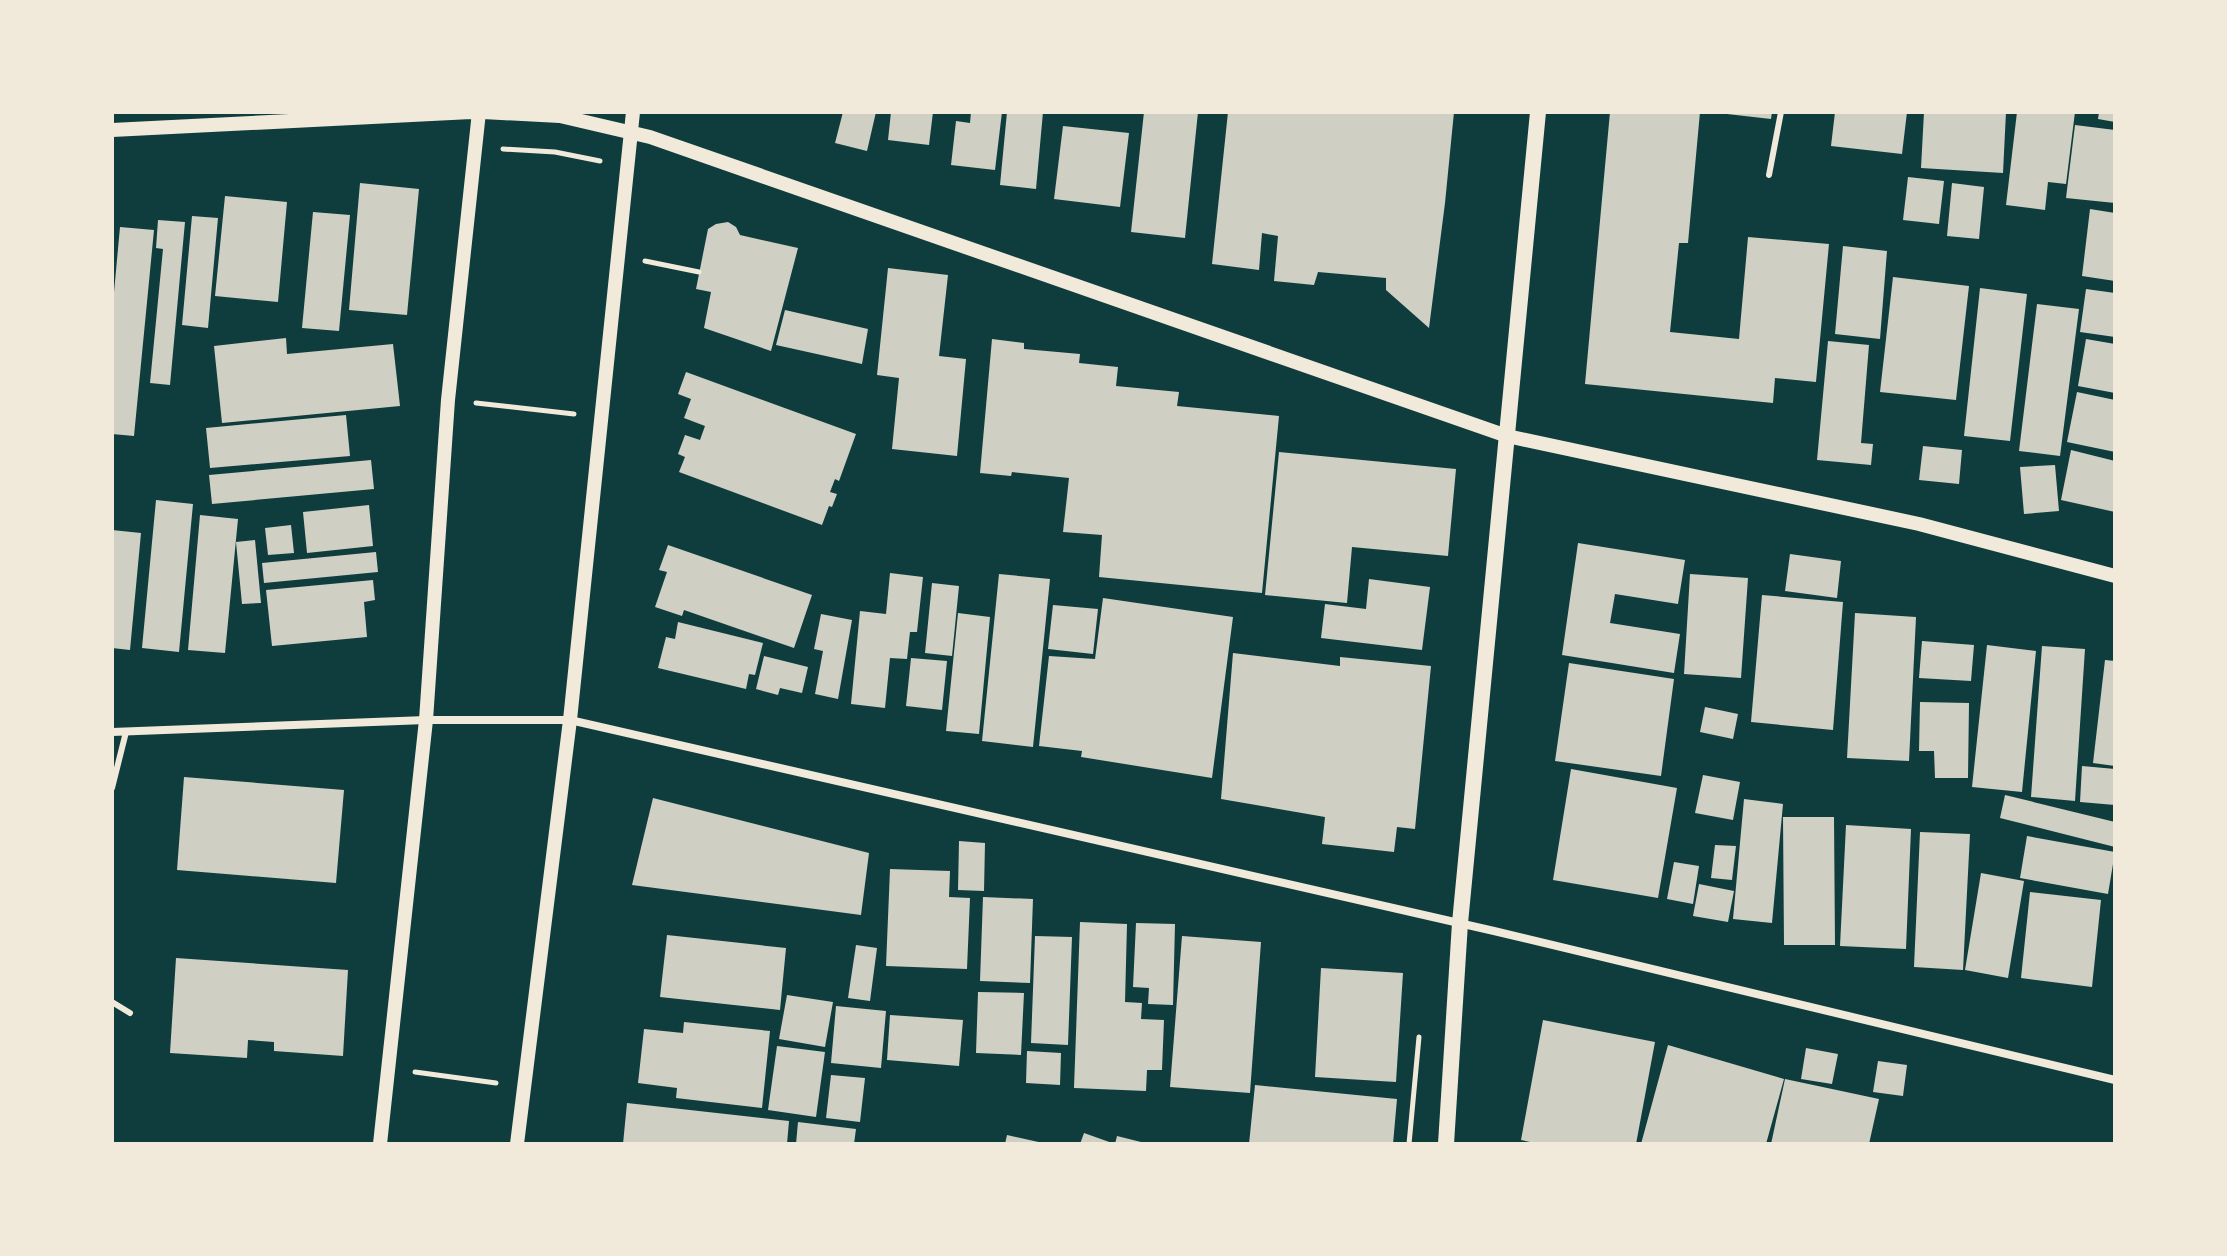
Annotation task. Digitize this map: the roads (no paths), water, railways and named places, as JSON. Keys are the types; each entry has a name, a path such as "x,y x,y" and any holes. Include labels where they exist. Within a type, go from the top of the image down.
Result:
{"main road":[{"path":"1446,1144 1460,923 1538,112"}],"street":[{"path":"112,130 471,112"},
{"path":"380,1144 426,720 448,400 481,112 560,116 632,131 1507,436 1919,524 2115,576"},
{"path":"517,1144 570,720 633,112"},
{"path":"112,732 426,720 570,720 1460,923 2115,1080"}],"lane":[{"path":"1769,175 1781,112"},
{"path":"112,788 126,732"},
{"path":"112,1002 130,1013"}]}
